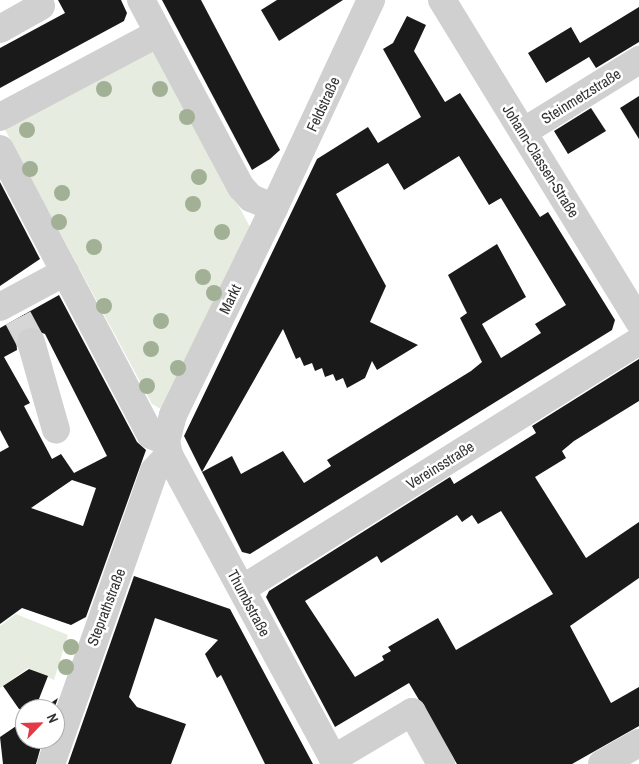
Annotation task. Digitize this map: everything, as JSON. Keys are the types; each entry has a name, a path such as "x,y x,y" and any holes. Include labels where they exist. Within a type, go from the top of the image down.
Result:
{"street":[{"path":"141,0 157,34 241,187 251,198 274,208"},
{"name":"Feldstraße","path":"274,208 371,0"},
{"name":"Johann-Classen-Straße","path":"442,0 639,322"},
{"path":"0,29 41,6"},
{"path":"0,117 157,34"},
{"name":"Steinmetzstraße","path":"523,132 639,60"},
{"path":"0,149 150,435 168,448"},
{"name":"Markt","path":"168,448 174,415 274,208"},
{"path":"9,309 65,272"},
{"name":"Vereinsstraße","path":"242,589 639,341"},
{"path":"31,342 56,430"},
{"name":"Thumbstraße","path":"168,448 335,762"},
{"name":"Steprathstraße","path":"51,764 154,471 168,448"},
{"path":"335,762 412,712 440,764"},
{"path":"602,764 639,743"}],"shaded area":[{"path":"155,49 251,229 165,406 159,408 152,404 4,128"},
{"path":"16,614 68,635 54,680 28,668 0,688 0,626"}],"building":[{"path":"58,0 121,0 127,13 124,21 0,88 0,48 65,13"},
{"path":"162,0 201,0 280,150 270,159 252,170"},
{"path":"277,0 343,0 279,41 261,10"},
{"path":"639,7 639,42 596,68 589,57 546,83 528,53 571,27 580,43"},
{"path":"407,16 426,25 414,51 445,102 460,93 540,217 548,212 615,320 612,330 250,554 242,552 202,472 184,436 317,159 368,127 378,143 421,117 383,49 393,43","holes":["459,156 489,205 501,198 566,305 535,324 541,333 501,358 482,324 526,297 497,244 448,275 467,313 460,318 482,362 471,371 327,460 331,466 304,483 283,451 241,474 232,456 202,472 283,329 296,359 300,357 304,366 312,363 315,371 322,368 325,377 333,374 336,381 343,378 347,388 365,378 372,361 377,370 418,345 370,322 386,286 336,194 388,163 404,190"]},
{"path":"639,96 639,139 620,108"},
{"path":"591,108 606,131 568,154 554,131"},
{"path":"0,182 40,259 0,286"},
{"path":"59,295 137,442 146,450 86,617 71,625 22,608 0,624 0,452 9,447 0,430 0,328","holes":["26,327 45,334 107,456 74,473 61,454 52,459 24,406 30,403 4,357 17,350 16,338","72,480 96,488 83,526 31,508"]},
{"path":"639,359 639,401 574,441 562,451 566,458 535,477 586,558 639,522 639,578 570,626 611,703 639,687 639,726 572,764 457,764 409,683 335,727 266,597 269,591 450,477 454,484 536,433 532,426","holes":["501,511 553,594 456,650 438,618 388,647 391,651 382,656 384,660 355,677 305,601 377,556 381,563 457,515 462,522 472,515 478,524"]},
{"path":"134,576 230,609 313,764 265,764 221,675 217,678 205,654 218,640 155,618 129,697 137,707 186,724 171,764 68,764"},
{"path":"29,669 48,676 39,699 15,699 15,703 3,686"},
{"path":"15,727 15,749 40,749 36,764 3,764 0,737"}],"tunnel":[{"path":"18,318 31,342"}]}
